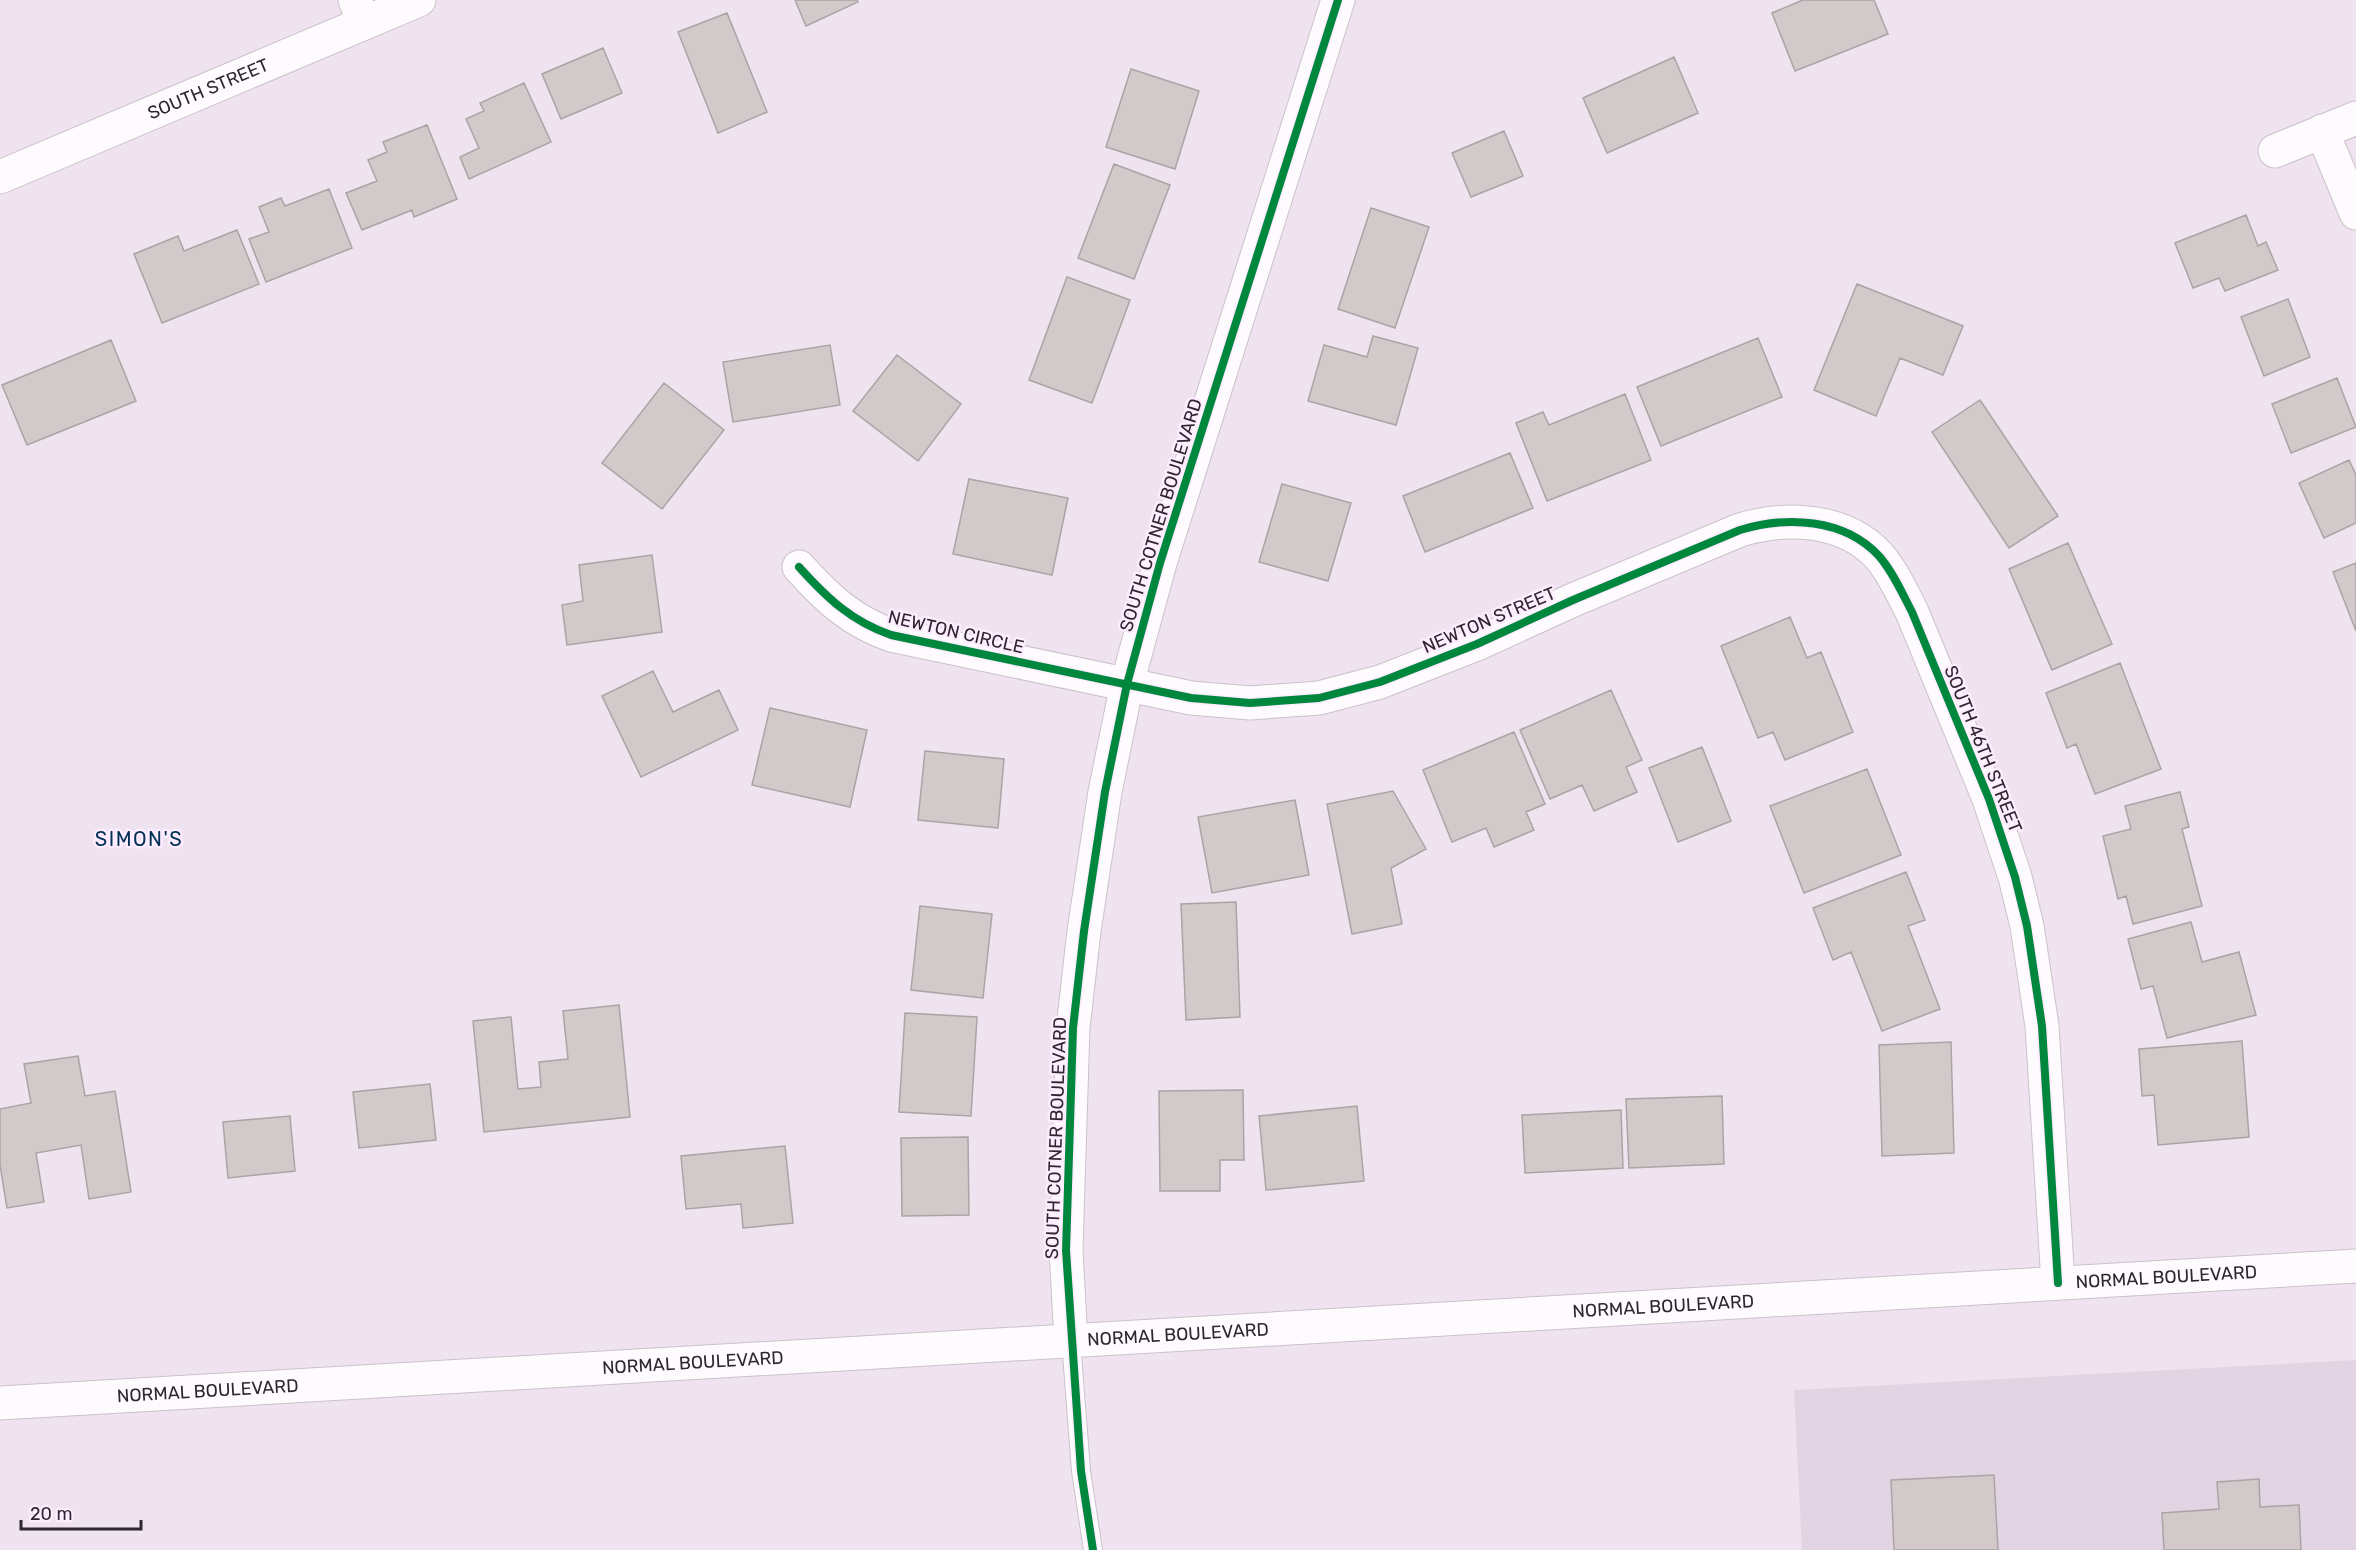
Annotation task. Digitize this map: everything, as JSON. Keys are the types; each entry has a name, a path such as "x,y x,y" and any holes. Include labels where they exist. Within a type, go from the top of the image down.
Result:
{"street":[{"name":"SOUTH STREET","path":"0,177 360,11 418,0"},
{"name":"SOUTH COTNER BOULEVARD","path":"1071,1341 1066,1250 1073,1029 1091,876 1105,792 1127,684 1160,564 1338,0"},
{"path":"2275,151 2356,118"},
{"path":"2322,132 2356,213"},
{"name":"NEWTON STREET","path":"1127,684 1191,698 1223,702 1274,702 1319,698 1380,682 1476,644 1573,600 1740,530 1761,524 1800,521 1829,527 1852,536"},
{"name":"SOUTH 46TH STREET","path":"1852,536 1878,555 1899,586 1912,612 1989,799 2015,877 2027,926 2042,1026 2058,1283"},
{"name":"NEWTON CIRCLE","path":"799,567 827,598 856,619 882,632 1127,684"},
{"name":"NORMAL BOULEVARD","path":"0,1403 2356,1266"}],"lane":[{"path":"1071,1341 1081,1471 1094,1550"}],"shaded area":[{"path":"2356,1360 2356,1550 1802,1550 1794,1390"}],"building":[{"path":"795,0 857,0 858,2 806,26"},
{"path":"1803,0 1874,0 1888,34 1795,71 1772,13"},
{"path":"727,13 767,112 718,133 678,32"},
{"path":"603,48 622,93 561,119 542,74"},
{"path":"1674,57 1698,113 1607,153 1583,98"},
{"path":"1131,69 1199,91 1175,169 1106,147"},
{"path":"524,83 551,142 469,179 460,157 479,148 466,119 484,111 480,103"},
{"path":"427,125 457,199 414,217 412,210 362,230 346,193 377,181 368,160 387,152 383,142"},
{"path":"1504,131 1523,176 1471,197 1452,153"},
{"path":"1114,164 1170,185 1134,279 1078,258"},
{"path":"329,189 352,248 266,282 249,239 269,232 259,207 281,198 285,206"},
{"path":"1371,208 1429,227 1395,328 1338,309"},
{"path":"2246,215 2258,246 2266,242 2278,270 2225,291 2219,278 2193,288 2175,243"},
{"path":"237,230 259,284 162,323 134,254 178,236 184,251"},
{"path":"1067,277 1130,300 1092,403 1029,380"},
{"path":"1857,284 1963,326 1943,375 1900,358 1876,416 1814,390"},
{"path":"2288,299 2310,357 2264,376 2241,317"},
{"path":"1373,336 1418,348 1396,425 1308,401 1324,345 1367,357"},
{"path":"1758,338 1782,397 1661,446 1637,387"},
{"path":"111,340 136,401 27,445 2,385"},
{"path":"830,345 840,405 733,422 723,362"},
{"path":"897,355 961,404 918,461 853,411"},
{"path":"2337,378 2356,427 2291,453 2272,404"},
{"path":"664,383 724,430 662,509 602,463"},
{"path":"1625,394 1651,460 1547,501 1516,423 1543,412 1549,425"},
{"path":"1980,400 2058,516 2009,548 1932,432"},
{"path":"1510,453 1533,508 1425,552 1403,496"},
{"path":"2349,460 2356,475 2356,523 2324,538 2299,483"},
{"path":"969,479 1068,498 1052,575 953,554"},
{"path":"1282,484 1351,503 1328,581 1259,562"},
{"path":"2068,543 2112,644 2052,670 2009,569"},
{"path":"652,555 662,632 567,645 562,605 583,601 579,565"},
{"path":"2356,563 2356,631 2333,572"},
{"path":"1790,617 1807,658 1821,652 1853,732 1785,760 1773,732 1758,738 1721,646"},
{"path":"2120,663 2161,769 2095,794 2076,744 2067,748 2046,693"},
{"path":"653,671 673,712 719,690 738,730 641,777 602,696"},
{"path":"1611,690 1642,760 1626,767 1637,792 1594,811 1582,785 1550,799 1520,730"},
{"path":"770,708 867,730 850,807 752,785"},
{"path":"1514,732 1545,804 1526,812 1534,830 1494,847 1486,828 1452,842 1423,770"},
{"path":"1702,747 1731,821 1678,842 1649,768"},
{"path":"925,751 1004,759 998,828 918,820"},
{"path":"1867,769 1901,855 1804,893 1770,806"},
{"path":"1393,791 1426,849 1391,868 1402,924 1352,934 1327,804"},
{"path":"2180,792 2189,827 2182,829 2202,906 2133,924 2126,896 2118,899 2103,836 2131,829 2125,806"},
{"path":"1295,800 1309,875 1212,893 1198,817"},
{"path":"1906,872 1925,920 1908,926 1940,1009 1882,1031 1851,952 1833,960 1813,908"},
{"path":"1236,902 1240,1017 1186,1020 1181,904"},
{"path":"920,906 992,914 983,998 911,990"},
{"path":"2191,922 2202,962 2239,952 2256,1015 2167,1038 2153,986 2141,989 2128,939"},
{"path":"619,1005 630,1117 484,1132 473,1021 511,1017 518,1089 541,1087 539,1062 568,1059 563,1011"},
{"path":"905,1013 977,1017 971,1116 899,1112"},
{"path":"2242,1041 2249,1137 2158,1145 2154,1095 2142,1096 2139,1049"},
{"path":"1951,1042 1954,1153 1882,1156 1879,1045"},
{"path":"78,1056 85,1096 115,1091 131,1192 89,1199 81,1145 36,1153 44,1202 7,1208 0,1165 0,1109 31,1103 24,1064"},
{"path":"430,1084 436,1140 359,1148 353,1092"},
{"path":"1243,1090 1244,1160 1220,1160 1220,1191 1160,1191 1159,1091"},
{"path":"1722,1096 1724,1164 1629,1168 1626,1099"},
{"path":"1357,1106 1364,1181 1266,1190 1259,1116"},
{"path":"1621,1110 1623,1168 1525,1173 1522,1115"},
{"path":"290,1116 295,1171 228,1178 223,1122"},
{"path":"968,1137 969,1215 902,1216 901,1138"},
{"path":"785,1146 793,1223 743,1228 741,1204 686,1209 681,1156"},
{"path":"1994,1475 1998,1550 1894,1550 1891,1480"},
{"path":"2259,1479 2260,1507 2299,1505 2301,1550 2164,1550 2162,1513 2219,1509 2217,1482"}],"cycle path":[{"path":"1093,1550 1081,1471 1066,1250 1073,1028 1084,931 1105,792 1127,684 1160,563 1338,0"},
{"path":"799,567 820,589 852,616 891,635 1191,698 1250,703 1319,698 1380,682 1477,644 1573,600 1740,530 1776,523 1814,523 1832,527 1865,543 1884,562 1912,612 1989,799 2015,877 2027,926 2042,1026 2058,1283"}],"district":[{"name":"SIMON'S","path":"139,839"}]}
